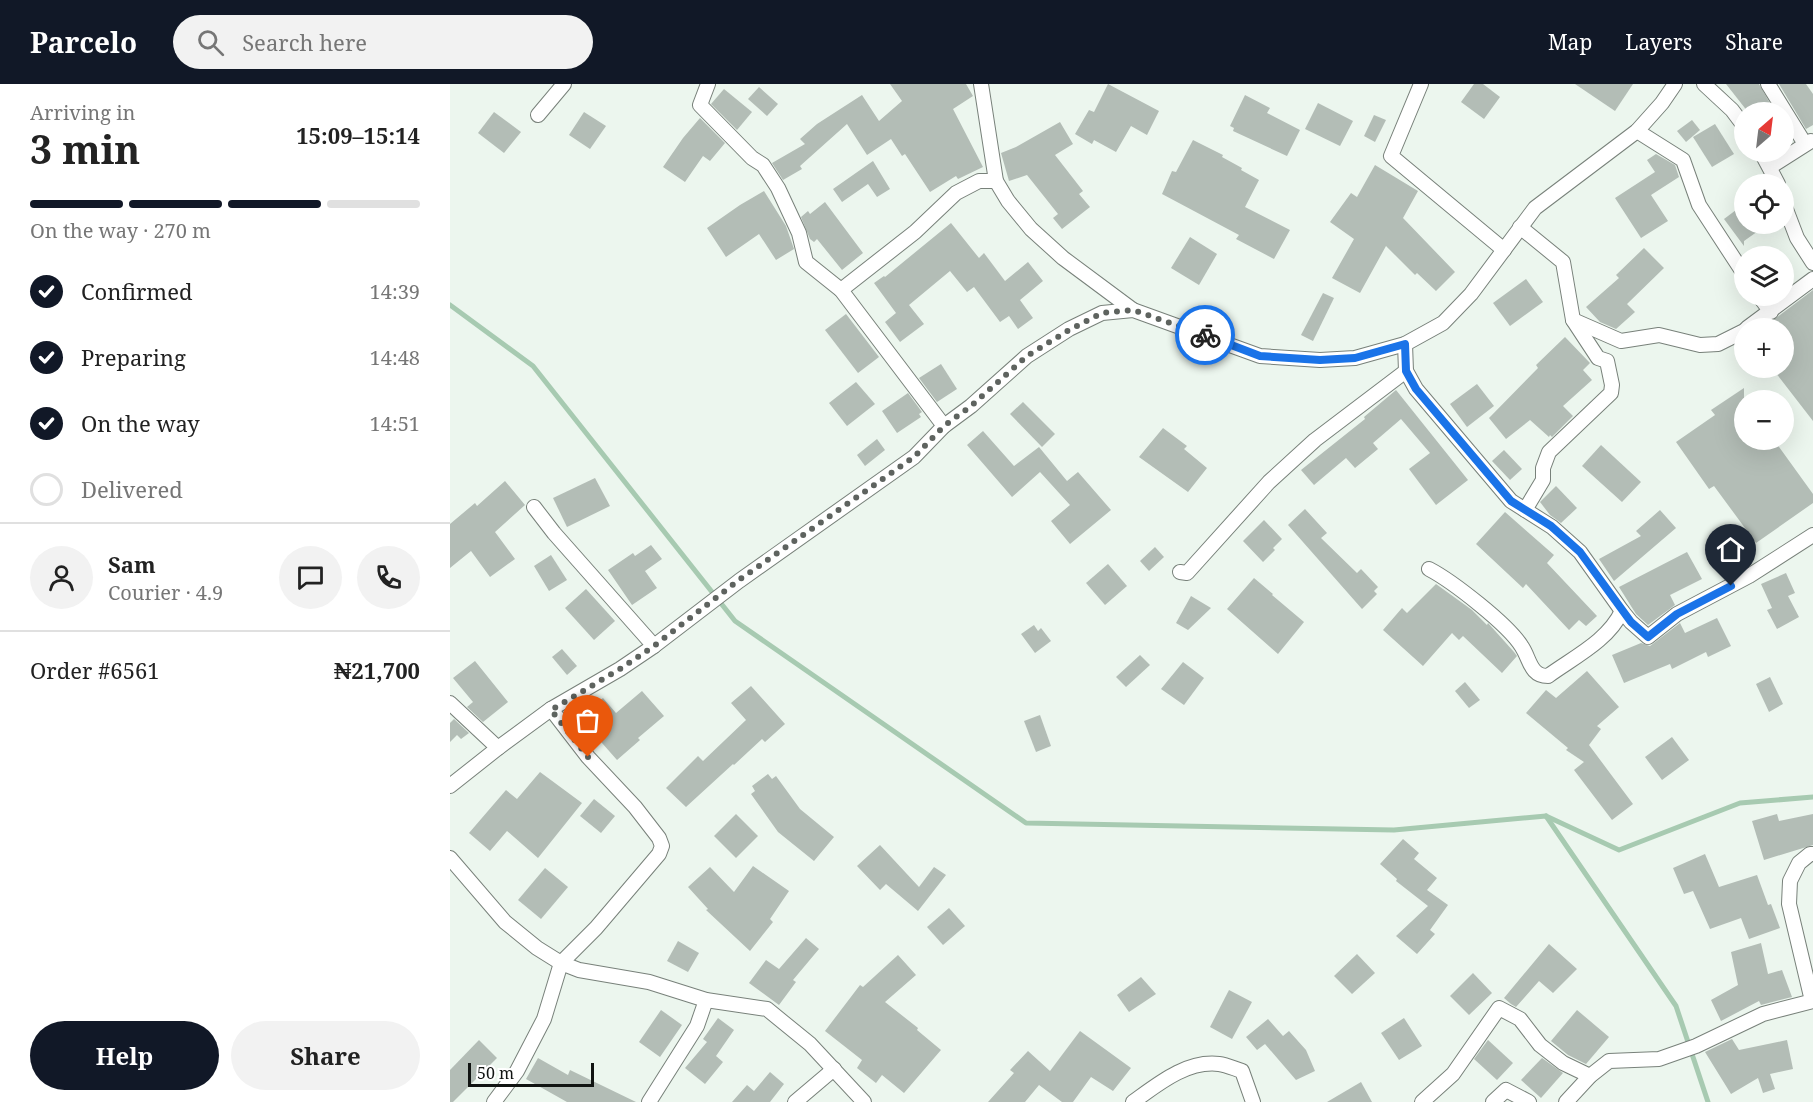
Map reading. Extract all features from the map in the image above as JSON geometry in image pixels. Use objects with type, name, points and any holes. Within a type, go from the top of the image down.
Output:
[{"type":"street","points":[[538,115],[564,84]]},
{"type":"street","points":[[708,84],[700,105],[752,158],[763,165],[778,188],[799,233],[806,262],[841,290],[944,426]]},
{"type":"street","points":[[981,84],[996,181],[1008,201],[1031,229],[1063,258],[1133,310],[1260,356],[1320,360],[1355,358],[1405,344],[1443,323],[1471,294],[1535,208],[1637,131],[1676,84]]},
{"type":"street","points":[[1421,84],[1391,156],[1504,250]]},
{"type":"street","points":[[1704,84],[1734,113]]},
{"type":"street","points":[[1768,84],[1809,142],[1770,167]]},
{"type":"street","points":[[1637,131],[1683,160],[1699,205],[1734,259]]},
{"type":"street","points":[[1767,162],[1773,174]]},
{"type":"street","points":[[841,290],[915,232],[956,193],[979,181],[996,181]]},
{"type":"street","points":[[1520,227],[1563,262],[1573,320],[1598,358],[1607,361],[1612,385],[1611,393],[1549,452],[1543,468],[1543,480],[1525,510]]},
{"type":"street","points":[[1794,230],[1813,263]]},
{"type":"street","points":[[1763,318],[1813,279]]},
{"type":"street","points":[[1766,306],[1771,312]]},
{"type":"street","points":[[450,786],[551,710],[654,646],[739,580],[914,457],[944,426],[971,406],[1027,356],[1102,313],[1133,310]]},
{"type":"street","points":[[1573,320],[1621,341],[1659,335],[1700,345],[1718,344],[1734,336]]},
{"type":"street","points":[[1405,344],[1406,371],[1416,389],[1511,501],[1551,526],[1580,552],[1622,611],[1648,637],[1677,614],[1749,576],[1813,535]]},
{"type":"street","points":[[1180,572],[1187,573],[1269,482],[1315,440],[1406,371]]},
{"type":"street","points":[[534,507],[554,533],[654,646]]},
{"type":"street","points":[[1429,569],[1449,580],[1506,629],[1523,648],[1533,670],[1540,676],[1548,676],[1607,634],[1617,622],[1622,611]]},
{"type":"street","points":[[450,703],[498,748]]},
{"type":"street","points":[[494,1102],[517,1071],[544,1019],[561,963],[596,928],[659,854],[662,846],[659,837],[635,807],[588,757],[551,710]]},
{"type":"street","points":[[1566,1102],[1590,1076],[1609,1061],[1659,1059],[1696,1046],[1763,1014],[1812,1001],[1789,904],[1790,881],[1799,863],[1813,854]]},
{"type":"street","points":[[450,858],[506,922],[537,948],[561,963],[579,970],[649,982],[706,1000],[767,1009],[810,1044],[864,1102]]},
{"type":"street","points":[[649,1102],[696,1026],[706,1000]]},
{"type":"street","points":[[1422,1102],[1453,1074],[1499,1008],[1520,1019],[1540,1045],[1563,1064],[1590,1076]]},
{"type":"street","points":[[1134,1102],[1185,1068],[1207,1064],[1219,1064],[1242,1071],[1252,1102]]},
{"type":"street","points":[[795,1102],[834,1069]]},
{"type":"street","points":[[1493,1102],[1506,1090],[1529,1102]]},
{"type":"building","points":[[890,84],[966,84],[973,96],[953,109],[983,167],[958,179],[956,176],[930,192],[905,154],[902,156],[891,139],[867,155],[847,124],[800,166],[802,169],[783,180],[772,163],[805,144],[800,139],[817,124],[862,95],[879,121],[902,101]]},
{"type":"building","points":[[1108,84],[1159,111],[1147,135],[1131,126],[1116,152],[1094,140],[1092,144],[1075,134],[1089,110],[1094,112]]},
{"type":"building","points":[[1474,84],[1483,84],[1500,97],[1484,119],[1461,102]]},
{"type":"building","points":[[1575,84],[1633,84],[1615,111]]},
{"type":"building","points":[[1726,84],[1759,84],[1769,102],[1740,102]]},
{"type":"building","points":[[1779,84],[1806,84],[1813,94],[1813,125],[1806,129],[1794,109],[1794,102],[1790,102]]},
{"type":"building","points":[[759,87],[778,104],[767,116],[748,99]]},
{"type":"building","points":[[724,89],[752,112],[737,130],[711,104]]},
{"type":"building","points":[[1245,95],[1270,108],[1267,113],[1300,130],[1287,156],[1233,131],[1234,128],[1230,126]]},
{"type":"building","points":[[1318,103],[1353,121],[1340,146],[1305,129]]},
{"type":"building","points":[[494,112],[521,132],[504,153],[478,133]]},
{"type":"building","points":[[584,112],[606,126],[590,149],[569,135]]},
{"type":"building","points":[[1374,115],[1386,120],[1375,142],[1364,136]]},
{"type":"building","points":[[700,118],[725,143],[710,161],[703,156],[685,182],[663,167]]},
{"type":"building","points":[[1692,120],[1700,130],[1686,142],[1677,131]]},
{"type":"building","points":[[1060,122],[1073,144],[1055,155],[1083,191],[1079,194],[1090,207],[1062,229],[1053,218],[1058,214],[1027,175],[1009,181],[1001,153]]},
{"type":"building","points":[[1715,124],[1734,154],[1712,167],[1693,137]]},
{"type":"building","points":[[1193,140],[1223,155],[1222,157],[1259,180],[1245,207],[1290,230],[1274,259],[1236,239],[1239,235],[1162,194],[1172,171],[1176,172]]},
{"type":"building","points":[[1656,154],[1675,165],[1679,177],[1651,195],[1668,221],[1641,238],[1615,198],[1655,172],[1647,160]]},
{"type":"building","points":[[873,161],[890,189],[877,197],[868,184],[842,202],[833,189]]},
{"type":"building","points":[[1375,165],[1418,191],[1403,218],[1455,272],[1436,291],[1417,273],[1415,275],[1386,246],[1360,293],[1332,278],[1354,239],[1330,222],[1351,193],[1357,197]]},
{"type":"building","points":[[764,191],[786,226],[794,249],[776,260],[759,234],[726,257],[707,228]]},
{"type":"building","points":[[825,202],[863,253],[842,270],[817,239],[814,242],[810,239],[801,217],[808,211],[810,214]]},
{"type":"building","points":[[1734,212],[1734,232],[1724,219]]},
{"type":"building","points":[[951,223],[979,258],[984,253],[1005,281],[1028,262],[1043,281],[1020,300],[1033,318],[1018,329],[1009,316],[1000,322],[974,287],[967,292],[950,271],[909,305],[924,324],[900,342],[885,322],[896,313],[874,283],[885,277]]},
{"type":"building","points":[[1735,234],[1754,234],[1744,241],[1744,246]]},
{"type":"building","points":[[1190,237],[1217,254],[1199,285],[1171,268]]},
{"type":"building","points":[[1644,248],[1664,268],[1627,304],[1635,312],[1616,329],[1600,322],[1586,307],[1619,278],[1616,275]]},
{"type":"building","points":[[1526,279],[1543,302],[1510,326],[1493,303]]},
{"type":"building","points":[[1813,290],[1813,421],[1794,396],[1794,390],[1789,390],[1780,378],[1794,378],[1794,318],[1776,318]]},
{"type":"building","points":[[1323,293],[1334,298],[1313,341],[1301,335]]},
{"type":"building","points":[[846,314],[879,357],[858,373],[825,330]]},
{"type":"building","points":[[1565,337],[1590,363],[1583,370],[1592,380],[1563,406],[1573,416],[1552,437],[1550,435],[1549,437],[1530,420],[1506,439],[1489,418],[1538,368],[1536,365]]},
{"type":"building","points":[[941,364],[957,389],[937,402],[919,378]]},
{"type":"building","points":[[856,382],[875,404],[847,426],[829,403]]},
{"type":"building","points":[[1477,384],[1494,406],[1467,427],[1450,404]]},
{"type":"building","points":[[1396,390],[1468,480],[1436,505],[1409,469],[1430,453],[1401,419],[1373,443],[1378,449],[1355,468],[1346,458],[1314,485],[1301,470],[1365,419],[1364,417]]},
{"type":"building","points":[[908,393],[922,412],[919,414],[921,417],[897,433],[882,411]]},
{"type":"building","points":[[1734,395],[1734,450],[1781,450],[1813,494],[1813,503],[1756,543],[1714,486],[1709,489],[1676,442],[1715,415],[1711,410]]},
{"type":"building","points":[[1023,402],[1055,434],[1042,447],[1010,414]]},
{"type":"building","points":[[1163,428],[1187,446],[1184,449],[1207,468],[1188,492],[1139,457]]},
{"type":"building","points":[[983,431],[1014,466],[1039,447],[1067,481],[1078,472],[1111,510],[1070,544],[1051,521],[1070,505],[1040,472],[1012,497],[967,445]]},
{"type":"building","points":[[877,439],[885,450],[865,466],[857,455]]},
{"type":"building","points":[[1601,445],[1641,482],[1622,502],[1582,466]]},
{"type":"building","points":[[1504,450],[1522,469],[1510,480],[1492,461]]},
{"type":"building","points":[[595,478],[610,506],[567,527],[553,498]]},
{"type":"building","points":[[505,481],[525,505],[495,532],[515,559],[490,577],[471,551],[450,568],[450,524],[475,503],[477,506]]},
{"type":"building","points":[[1556,486],[1577,508],[1561,523],[1550,515],[1540,502]]},
{"type":"building","points":[[1305,509],[1327,533],[1321,538],[1357,573],[1361,569],[1378,587],[1374,591],[1377,594],[1362,609],[1288,525]]},
{"type":"building","points":[[1660,510],[1676,528],[1614,581],[1599,559],[1641,536],[1636,531]]},
{"type":"building","points":[[1505,512],[1554,555],[1547,563],[1597,616],[1586,626],[1579,620],[1569,630],[1526,584],[1523,588],[1476,544]]},
{"type":"building","points":[[1264,520],[1282,539],[1263,562],[1243,541]]},
{"type":"building","points":[[651,545],[662,559],[645,571],[657,588],[632,605],[608,570],[633,553],[635,556]]},
{"type":"building","points":[[1155,547],[1164,557],[1149,571],[1140,561]]},
{"type":"building","points":[[1687,552],[1702,579],[1670,595],[1675,605],[1648,625],[1636,614],[1619,587]]},
{"type":"building","points":[[551,555],[567,580],[549,591],[534,566]]},
{"type":"building","points":[[1108,564],[1127,586],[1105,605],[1086,583]]},
{"type":"building","points":[[1786,573],[1795,593],[1788,596],[1799,617],[1777,629],[1767,610],[1772,608],[1761,584]]},
{"type":"building","points":[[1254,578],[1304,622],[1278,654],[1227,609]]},
{"type":"building","points":[[1436,584],[1472,610],[1487,625],[1488,623],[1517,656],[1502,673],[1463,636],[1459,640],[1452,633],[1423,666],[1383,630],[1402,608],[1407,613]]},
{"type":"building","points":[[586,589],[615,621],[594,640],[565,608]]},
{"type":"building","points":[[1191,596],[1211,608],[1188,630],[1176,623]]},
{"type":"building","points":[[1717,618],[1731,646],[1708,657],[1706,652],[1672,669],[1670,664],[1624,683],[1612,655],[1641,643],[1650,646],[1680,623],[1685,633]]},
{"type":"building","points":[[1034,625],[1038,631],[1041,628],[1051,641],[1035,653],[1021,634]]},
{"type":"building","points":[[562,649],[577,666],[567,675],[552,657]]},
{"type":"building","points":[[1140,655],[1150,665],[1126,687],[1116,677]]},
{"type":"building","points":[[475,661],[508,702],[483,722],[467,707],[473,702],[453,678]]},
{"type":"building","points":[[1183,662],[1204,678],[1184,705],[1161,689]]},
{"type":"building","points":[[1587,671],[1619,707],[1597,726],[1601,729],[1589,745],[1633,804],[1612,820],[1574,770],[1584,762],[1566,750],[1568,748],[1526,713],[1546,690],[1556,698]]},
{"type":"building","points":[[1770,677],[1783,704],[1769,712],[1756,684]]},
{"type":"building","points":[[1465,682],[1480,700],[1469,708],[1455,691]]},
{"type":"building","points":[[751,686],[785,724],[765,742],[762,739],[686,807],[666,788],[698,756],[703,761],[746,720],[731,703]]},
{"type":"building","points":[[642,691],[664,716],[617,760],[580,718],[603,698],[616,713]]},
{"type":"building","points":[[1040,715],[1051,746],[1036,752],[1024,721]]},
{"type":"building","points":[[454,719],[469,733],[461,739],[457,735],[450,742],[450,723]]},
{"type":"building","points":[[1672,737],[1689,760],[1662,780],[1645,757]]},
{"type":"building","points":[[540,772],[582,803],[538,858],[507,831],[490,851],[469,833],[506,790],[517,799]]},
{"type":"building","points":[[768,774],[772,779],[776,776],[800,809],[834,837],[814,861],[778,832],[751,794],[755,791],[752,786]]},
{"type":"building","points":[[594,799],[615,816],[601,833],[580,816]]},
{"type":"building","points":[[736,814],[758,836],[736,858],[714,836]]},
{"type":"building","points":[[1777,814],[1779,821],[1813,814],[1813,845],[1764,860],[1752,821]]},
{"type":"building","points":[[1403,839],[1419,853],[1414,859],[1437,878],[1427,890],[1448,905],[1430,930],[1435,934],[1417,954],[1396,936],[1428,906],[1396,881],[1397,879],[1380,864]]},
{"type":"building","points":[[880,845],[919,887],[934,867],[946,875],[918,911],[886,884],[880,890],[857,866]]},
{"type":"building","points":[[1705,854],[1719,887],[1757,875],[1768,905],[1771,904],[1780,928],[1749,939],[1741,918],[1710,929],[1693,891],[1684,894],[1673,868]]},
{"type":"building","points":[[753,866],[789,891],[770,919],[773,922],[750,951],[706,910],[708,909],[688,887],[710,867],[734,892]]},
{"type":"building","points":[[545,868],[568,887],[541,919],[518,900]]},
{"type":"building","points":[[949,908],[965,926],[943,945],[927,927]]},
{"type":"building","points":[[806,938],[819,949],[793,980],[796,982],[779,1005],[749,983],[766,960],[779,969]]},
{"type":"building","points":[[678,941],[699,953],[688,972],[667,961]]},
{"type":"building","points":[[1761,943],[1768,974],[1782,970],[1792,997],[1761,1005],[1759,1001],[1721,1021],[1711,1000],[1738,985],[1731,952]]},
{"type":"building","points":[[1549,944],[1577,969],[1553,993],[1539,981],[1516,1007],[1504,998]]},
{"type":"building","points":[[1357,954],[1375,973],[1352,994],[1334,976]]},
{"type":"building","points":[[898,955],[916,975],[885,1002],[941,1050],[904,1093],[882,1075],[876,1083],[857,1068],[862,1060],[825,1031],[860,985],[863,987]]},
{"type":"building","points":[[1473,973],[1492,993],[1469,1015],[1450,996]]},
{"type":"building","points":[[1141,977],[1156,994],[1129,1012],[1117,995]]},
{"type":"building","points":[[1229,990],[1252,1002],[1232,1039],[1210,1027]]},
{"type":"building","points":[[661,1010],[682,1025],[660,1057],[639,1042]]},
{"type":"building","points":[[1577,1010],[1609,1037],[1586,1064],[1568,1055],[1551,1041]]},
{"type":"building","points":[[718,1018],[734,1030],[716,1056],[723,1062],[705,1084],[685,1068],[707,1042],[703,1039]]},
{"type":"building","points":[[1404,1018],[1422,1046],[1399,1060],[1381,1033]]},
{"type":"building","points":[[1268,1019],[1283,1036],[1289,1031],[1306,1050],[1315,1071],[1296,1080],[1265,1044],[1257,1050],[1246,1037]]},
{"type":"building","points":[[1080,1031],[1131,1068],[1113,1091],[1091,1077],[1073,1102],[1062,1102],[1039,1085],[1025,1102],[988,1102],[1014,1073],[1010,1070],[1028,1051],[1050,1071]]},
{"type":"building","points":[[1732,1039],[1739,1050],[1787,1040],[1793,1069],[1770,1074],[1775,1089],[1763,1093],[1758,1078],[1731,1094],[1705,1052]]},
{"type":"building","points":[[479,1040],[497,1058],[453,1102],[450,1102],[450,1070]]},
{"type":"building","points":[[1488,1040],[1513,1063],[1497,1080],[1474,1059]]},
{"type":"building","points":[[538,1058],[568,1075],[570,1070],[636,1102],[567,1102],[526,1079]]},
{"type":"building","points":[[1542,1058],[1563,1073],[1541,1098],[1521,1080]]},
{"type":"building","points":[[770,1072],[784,1084],[770,1102],[732,1102],[747,1085],[754,1091]]},
{"type":"building","points":[[1361,1082],[1372,1102],[1327,1102]]},
{"type":"waterway","points":[[450,305],[533,366],[735,621],[1026,823],[1394,830],[1546,816],[1619,850],[1740,803],[1813,797]]},
{"type":"waterway","points":[[1546,816],[1676,1006],[1708,1102]]},
{"type":"way so far","points":[[588,757],[551,710],[654,646],[739,580],[914,457],[944,426],[971,406],[1027,356],[1102,313],[1133,310],[1205,335]]},
{"type":"route","points":[[1205,335],[1260,356],[1320,360],[1355,358],[1405,344],[1406,371],[1416,389],[1511,501],[1551,526],[1580,552],[1618,606],[1648,637],[1677,614],[1731,586]]}]
